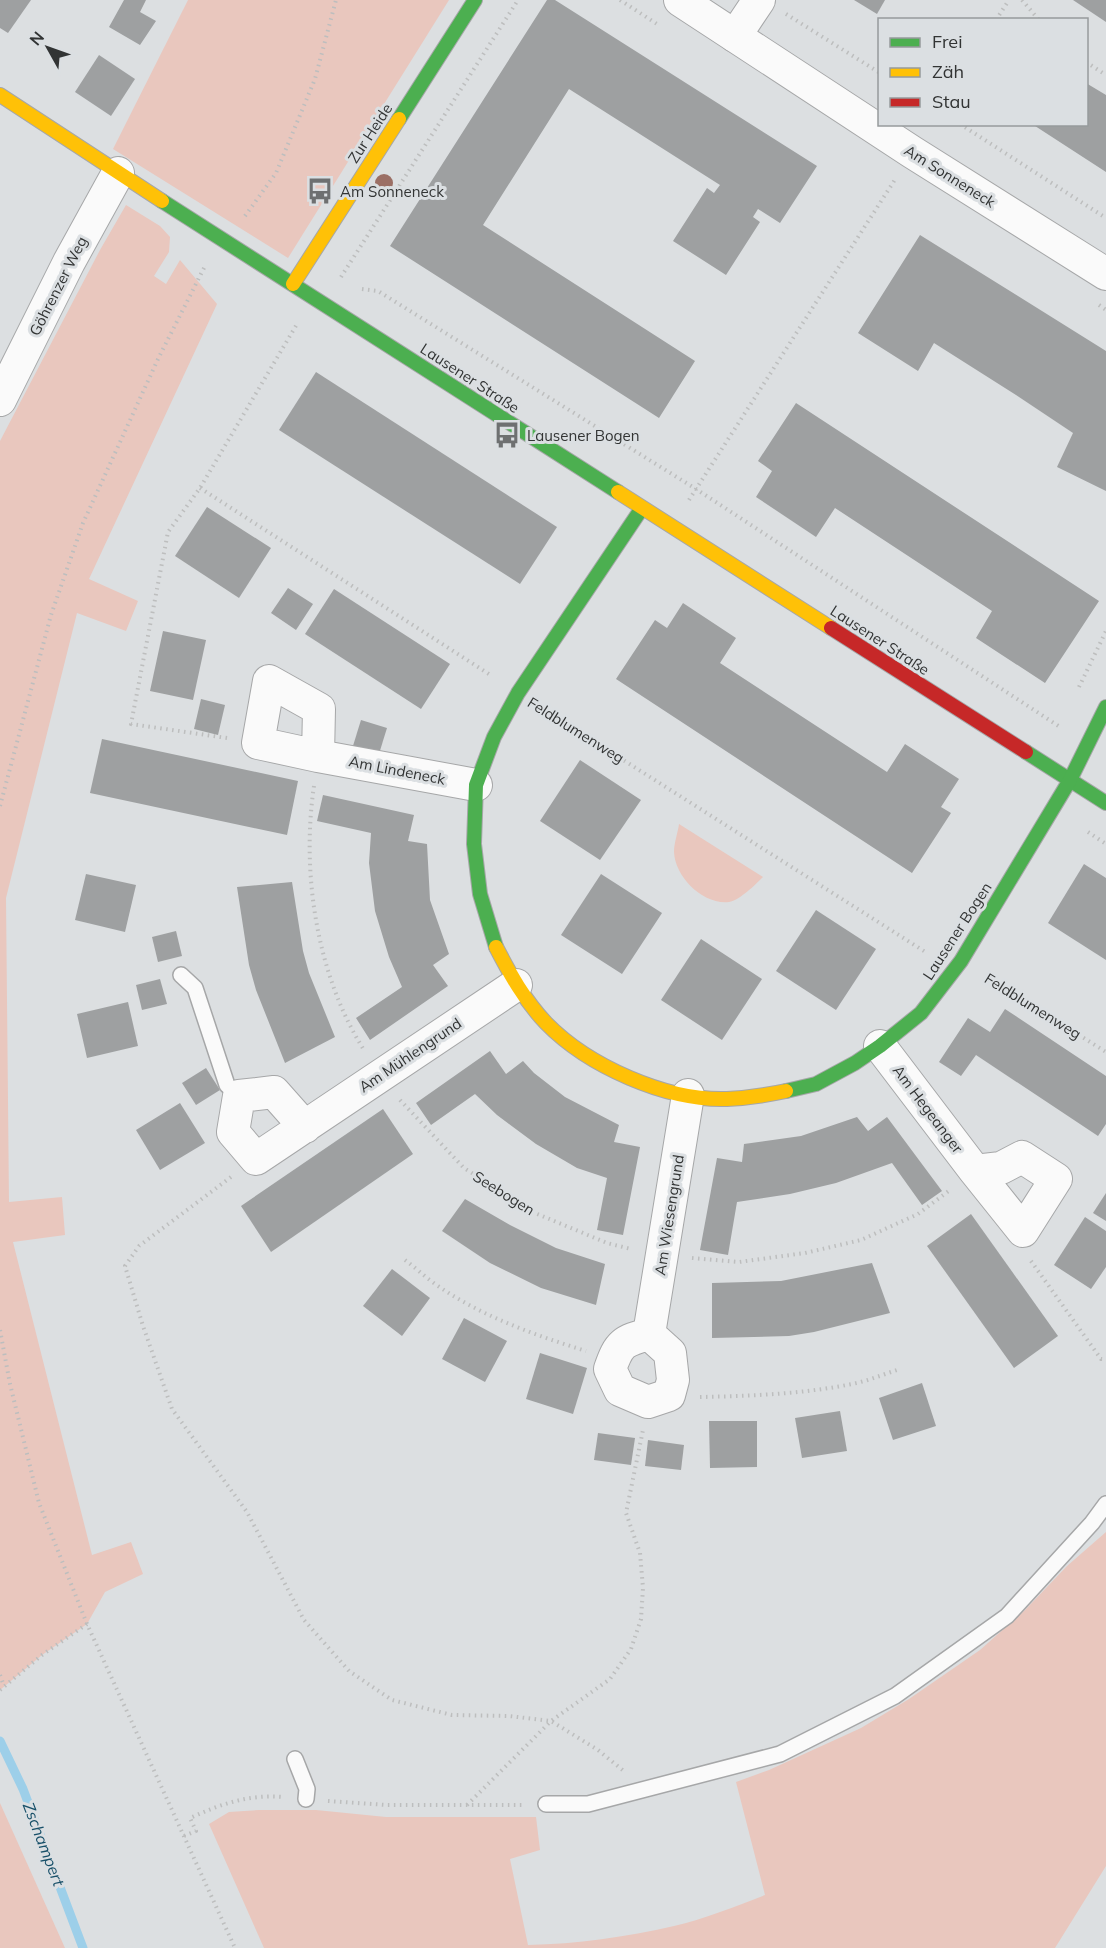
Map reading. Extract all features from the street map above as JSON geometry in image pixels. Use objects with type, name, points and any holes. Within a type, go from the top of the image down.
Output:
[{"type":"street","name":"Zur Heide","points":[[293,284],[475,0]]},
{"type":"street","name":"Am Sonneneck","points":[[680,0],[912,152],[1106,274]]},
{"type":"street","points":[[735,36],[771,6]]},
{"type":"street","name":"Lausener Straße","points":[[0,95],[118,173],[1106,803]]},
{"type":"street","name":"Göhrenzer Weg","points":[[0,400],[69,262],[118,173]]},
{"type":"street","name":"Lausener Bogen","points":[[642,508],[518,693],[494,737],[476,785],[474,844],[480,894],[494,942],[516,985],[546,1023],[579,1051],[617,1072],[655,1088],[688,1095],[726,1099],[780,1092],[816,1084],[855,1063],[921,1013],[958,965],[1070,780]]},
{"type":"street","points":[[258,743],[270,681],[319,709],[318,756]]},
{"type":"street","points":[[1070,780],[1106,707]]},
{"type":"street","name":"Am Lindeneck","points":[[258,743],[476,785]]},
{"type":"street","name":"Am Mühlengrund","points":[[256,1159],[516,985]]},
{"type":"street","name":"Am Hegeanger","points":[[880,1046],[1023,1231]]},
{"type":"street","points":[[256,1159],[233,1131],[239,1096],[274,1092],[305,1127]]},
{"type":"street","name":"Am Wiesengrund","points":[[649,1334],[688,1095]]},
{"type":"street","points":[[975,1171],[1001,1168],[1022,1157],[1056,1179],[1023,1231]]},
{"type":"street","points":[[649,1334],[670,1353],[673,1380],[659,1398],[620,1390],[610,1369],[616,1350],[629,1340],[649,1334]]},
{"type":"lane","points":[[181,975],[195,988],[227,1084],[239,1096]]},
{"type":"lane","points":[[546,1804],[588,1804],[780,1754],[895,1696],[1007,1616],[1092,1523],[1106,1504]]},
{"type":"lane","points":[[295,1759],[307,1789],[306,1799]]},
{"type":"path","points":[[0,806],[51,615],[83,523],[158,359],[204,267],[226,242],[276,173],[315,79],[336,0]]},
{"type":"path","points":[[320,301],[336,286],[518,0]]},
{"type":"path","points":[[997,18],[1009,0]]},
{"type":"path","points":[[1022,0],[1037,18]]},
{"type":"path","points":[[771,6],[878,72]]},
{"type":"path","points":[[1088,63],[1106,75]]},
{"type":"path","points":[[963,126],[1106,218]]},
{"type":"path","points":[[673,527],[912,152]]},
{"type":"path","points":[[336,286],[378,291],[696,489],[1087,746]]},
{"type":"path","points":[[258,743],[131,724],[168,532],[200,488],[290,333]]},
{"type":"path","name":"Feldblumenweg","points":[[200,488],[518,693],[958,965],[1106,1052]]},
{"type":"path","points":[[1075,695],[1106,631]]},
{"type":"path","points":[[1060,727],[1065,716]]},
{"type":"path","name":"Seebogen","points":[[318,756],[311,806],[311,874],[316,924],[330,974],[350,1028],[380,1076],[410,1113],[464,1168],[535,1213],[607,1243],[662,1256],[739,1262],[805,1253],[861,1240],[918,1214],[975,1171]]},
{"type":"path","points":[[256,1159],[140,1246],[125,1266],[172,1409],[247,1512],[304,1620],[349,1671],[392,1700],[452,1715],[509,1716],[551,1721],[598,1750],[647,1789]]},
{"type":"path","points":[[1023,1231],[1026,1254],[1101,1359],[1106,1359]]},
{"type":"path","points":[[405,1260],[438,1286],[484,1313],[540,1336],[588,1352],[616,1350]]},
{"type":"path","points":[[0,1330],[10,1384],[39,1503],[87,1624],[235,1948]]},
{"type":"path","points":[[467,1805],[551,1721],[610,1679],[631,1649],[640,1618],[644,1588],[640,1553],[626,1513],[659,1398],[792,1393],[854,1384],[900,1369]]},
{"type":"path","points":[[2,1688],[42,1655],[87,1624]]},
{"type":"path","points":[[0,1675],[2,1688]]},
{"type":"path","points":[[184,1836],[196,1831],[190,1818],[230,1801],[274,1796],[387,1805],[546,1804]]},
{"type":"shaded area","points":[[188,0],[449,0],[288,258],[113,149]]},
{"type":"shaded area","points":[[126,205],[160,226],[170,237],[169,252],[154,276],[166,284],[180,260],[217,304],[89,579],[138,601],[126,631],[77,613],[6,898],[9,1202],[62,1197],[65,1235],[13,1242],[92,1555],[131,1542],[143,1574],[105,1592],[87,1624],[42,1655],[0,1690],[0,441]]},
{"type":"shaded area","points":[[679,824],[763,877],[733,901],[719,902],[700,894],[685,880],[676,861],[674,849]]},
{"type":"shaded area","points":[[1106,1532],[1106,1866],[1055,1948],[264,1948],[209,1824],[229,1812],[259,1810],[316,1810],[386,1817],[536,1817],[540,1850],[510,1859],[528,1945],[620,1937],[674,1926],[708,1916],[765,1895],[736,1782],[769,1770],[861,1728],[909,1699],[980,1650],[1025,1610],[1067,1566]]},
{"type":"shaded area","points":[[0,1803],[65,1948],[0,1948]]},
{"type":"building","points":[[0,0],[31,0],[8,33],[0,28]]},
{"type":"building","points":[[124,0],[146,0],[140,12],[156,21],[140,45],[109,27]]},
{"type":"building","points":[[547,0],[555,0],[817,166],[780,223],[758,209],[753,217],[760,222],[726,275],[673,241],[707,188],[714,193],[720,185],[569,89],[483,225],[695,361],[659,418],[390,246]]},
{"type":"building","points":[[854,0],[885,0],[877,14]]},
{"type":"building","points":[[1073,0],[1106,0],[1106,22]]},
{"type":"building","points":[[99,55],[135,79],[111,116],[75,92]]},
{"type":"building","points":[[1088,84],[1106,95],[1106,172],[1035,126],[1088,126]]},
{"type":"building","points":[[920,235],[1106,351],[1106,491],[1057,467],[1073,433],[1016,395],[934,343],[918,371],[858,333]]},
{"type":"building","points":[[316,372],[557,527],[520,584],[279,430]]},
{"type":"building","points":[[796,403],[1099,601],[1045,683],[976,638],[992,611],[835,508],[816,537],[756,497],[772,471],[758,461]]},
{"type":"building","points":[[207,507],[271,548],[239,598],[175,556]]},
{"type":"building","points":[[288,588],[313,604],[296,630],[271,613]]},
{"type":"building","points":[[334,589],[450,664],[421,709],[305,634]]},
{"type":"building","points":[[683,603],[736,638],[720,663],[887,772],[905,744],[959,779],[941,807],[951,813],[912,873],[616,679],[655,620],[667,628]]},
{"type":"building","points":[[163,631],[206,640],[193,700],[150,691]]},
{"type":"building","points":[[201,699],[225,705],[218,735],[194,729]]},
{"type":"building","points":[[361,720],[387,728],[378,757],[352,749]]},
{"type":"building","points":[[102,739],[298,781],[287,835],[90,793]]},
{"type":"building","points":[[580,760],[641,800],[600,860],[540,821]]},
{"type":"building","points":[[323,795],[414,815],[408,841],[427,844],[430,900],[449,954],[433,965],[448,986],[370,1040],[356,1018],[402,987],[389,957],[375,911],[369,863],[371,833],[317,821]]},
{"type":"building","points":[[1084,864],[1106,878],[1106,960],[1048,923]]},
{"type":"building","points":[[86,874],[136,885],[125,932],[75,920]]},
{"type":"building","points":[[601,874],[662,913],[622,974],[561,935]]},
{"type":"building","points":[[292,882],[303,951],[309,973],[335,1037],[285,1063],[256,990],[249,965],[237,887]]},
{"type":"building","points":[[816,910],[876,949],[836,1010],[776,971]]},
{"type":"building","points":[[176,931],[182,956],[158,962],[152,937]]},
{"type":"building","points":[[701,939],[762,979],[722,1040],[661,1000]]},
{"type":"building","points":[[160,979],[167,1004],[142,1010],[136,985]]},
{"type":"building","points":[[128,1002],[138,1046],[87,1058],[77,1014]]},
{"type":"building","points":[[1005,1009],[1106,1076],[1106,1124],[1098,1136],[976,1055],[961,1076],[939,1062],[968,1018],[990,1032]]},
{"type":"building","points":[[490,1051],[506,1074],[523,1061],[534,1073],[565,1097],[619,1125],[614,1142],[640,1147],[623,1235],[597,1230],[607,1178],[577,1168],[536,1144],[497,1115],[475,1094],[431,1125],[416,1103]]},
{"type":"building","points":[[206,1068],[220,1090],[196,1105],[182,1083]]},
{"type":"building","points":[[180,1103],[205,1143],[160,1170],[136,1130]]},
{"type":"building","points":[[383,1109],[413,1154],[271,1252],[241,1206]]},
{"type":"building","points":[[857,1117],[868,1131],[887,1117],[942,1191],[922,1205],[892,1163],[836,1183],[790,1194],[737,1202],[728,1255],[700,1250],[717,1158],[742,1162],[744,1144],[801,1136]]},
{"type":"building","points":[[1106,1193],[1106,1221],[1093,1213]]},
{"type":"building","points":[[465,1199],[556,1248],[605,1264],[596,1305],[541,1288],[490,1263],[442,1231]]},
{"type":"building","points":[[971,1214],[1058,1336],[1014,1368],[927,1246]]},
{"type":"building","points":[[1085,1217],[1106,1231],[1106,1267],[1091,1289],[1054,1265]]},
{"type":"building","points":[[872,1263],[890,1313],[789,1336],[712,1338],[712,1283],[781,1281]]},
{"type":"building","points":[[392,1269],[430,1298],[402,1336],[363,1306]]},
{"type":"building","points":[[464,1318],[507,1341],[485,1382],[442,1359]]},
{"type":"building","points":[[540,1353],[587,1368],[573,1414],[526,1399]]},
{"type":"building","points":[[922,1383],[936,1426],[893,1440],[879,1398]]},
{"type":"building","points":[[840,1411],[847,1451],[802,1458],[795,1418]]},
{"type":"building","points":[[709,1421],[757,1421],[757,1467],[710,1468]]},
{"type":"building","points":[[598,1433],[635,1438],[631,1465],[594,1460]]},
{"type":"building","points":[[648,1440],[684,1445],[681,1470],[645,1466]]},
{"type":"waterway","name":"Zschampert","points":[[0,1741],[23,1789],[83,1948]]},
{"type":"traffic: fast","points":[[399,119],[475,0]]},
{"type":"traffic: fast","points":[[162,201],[618,492]]},
{"type":"traffic: fast","points":[[496,947],[480,894],[474,844],[476,785],[494,737],[518,693],[642,508]]},
{"type":"traffic: fast","points":[[786,1091],[816,1084],[855,1063],[921,1013],[961,961],[1070,780],[1106,707]]},
{"type":"traffic: fast","points":[[1026,752],[1106,803]]},
{"type":"traffic: slow","points":[[0,95],[162,201]]},
{"type":"traffic: slow","points":[[293,284],[399,119]]},
{"type":"traffic: slow","points":[[618,492],[831,628]]},
{"type":"traffic: slow","points":[[496,947],[512,977],[546,1023],[583,1053],[629,1078],[679,1094],[703,1098],[734,1099],[786,1091]]},
{"type":"traffic: jam","points":[[831,628],[1026,752]]},
{"type":"place","name":"Am Sonneneck","points":[[320,191]]},
{"type":"place","name":"Lausener Bogen","points":[[507,435]]}]
